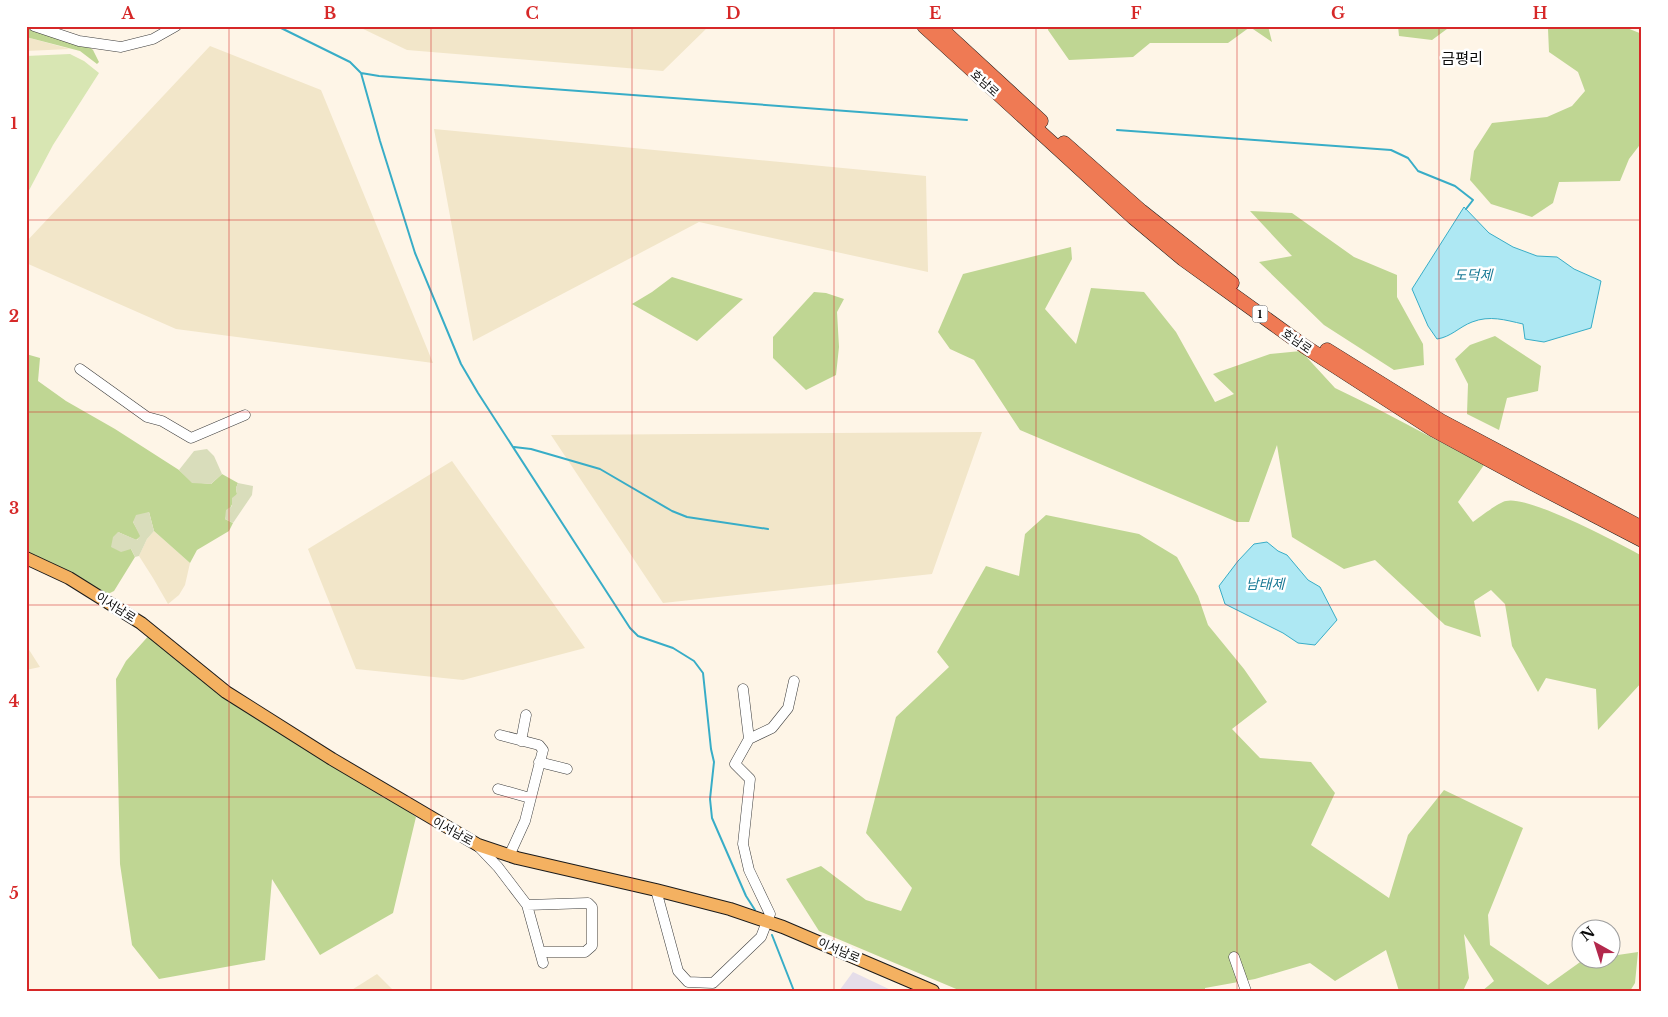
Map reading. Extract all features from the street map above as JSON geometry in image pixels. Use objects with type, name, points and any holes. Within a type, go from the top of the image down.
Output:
[{"type":"highway","name":"호남로","points":[[924,26],[1127,212],[1183,258],[1304,346],[1434,430],[1642,540]]},
{"type":"highway","name":"호남로","points":[[938,26],[1141,211],[1261,305],[1324,349],[1441,421],[1642,528]]},
{"type":"highway","points":[[1530,482],[1534,490],[1622,538]]},
{"type":"main road","name":"이서남로","points":[[26,558],[69,578],[141,623],[226,692],[332,760],[478,845],[512,857],[656,890],[730,909],[783,926],[933,991]]},
{"type":"street","points":[[34,26],[79,41],[121,47],[153,39],[176,26]]},
{"type":"street","points":[[80,369],[147,416],[162,420],[191,438],[245,415]]},
{"type":"street","points":[[656,890],[678,971],[688,982],[714,987],[761,937],[770,914],[749,870],[744,844],[750,779],[735,764],[749,739],[772,728],[788,708],[794,681]]},
{"type":"street","points":[[743,690],[749,739]]},
{"type":"street","points":[[521,741],[526,715]]},
{"type":"street","points":[[500,735],[539,745],[542,750],[524,821],[512,857],[504,865],[501,872]]},
{"type":"street","points":[[539,762],[566,769]]},
{"type":"street","points":[[498,789],[530,798]]},
{"type":"street","points":[[478,845],[526,905],[543,963]]},
{"type":"street","points":[[526,905],[588,903],[592,907],[592,946],[585,952],[540,952]]},
{"type":"street","points":[[1234,957],[1246,991]]},
{"type":"shaded area","points":[[357,26],[709,26],[663,71],[407,50]]},
{"type":"shaded area","points":[[26,37],[70,49],[26,51]]},
{"type":"shaded area","points":[[210,46],[321,90],[433,363],[176,329],[26,263],[26,242]]},
{"type":"shaded area","points":[[434,129],[926,176],[928,272],[699,222],[473,341]]},
{"type":"shaded area","points":[[982,432],[932,574],[663,603],[551,435]]},
{"type":"shaded area","points":[[452,461],[585,648],[463,680],[356,669],[308,549]]},
{"type":"shaded area","points":[[154,531],[190,563],[185,585],[179,595],[168,604],[139,556],[147,539]]},
{"type":"shaded area","points":[[26,645],[40,667],[26,670]]},
{"type":"shaded area","points":[[853,972],[893,991],[839,991]]},
{"type":"shaded area","points":[[377,974],[394,991],[350,991]]},
{"type":"green space","points":[[1048,26],[1268,26],[1272,42],[1250,27],[1228,43],[1150,43],[1133,57],[1069,60],[1048,30]]},
{"type":"green space","points":[[1398,26],[1451,26],[1432,40],[1399,36]]},
{"type":"green space","points":[[1552,26],[1622,26],[1642,34],[1642,142],[1629,159],[1620,181],[1559,182],[1553,203],[1532,217],[1491,204],[1470,180],[1474,151],[1492,123],[1547,117],[1572,106],[1585,91],[1578,72],[1549,52],[1548,29]]},
{"type":"green space","points":[[26,27],[50,36],[88,46],[93,50],[99,62],[97,64],[80,51],[26,37]]},
{"type":"green space","points":[[70,54],[84,61],[99,73],[53,145],[26,196],[26,56]]},
{"type":"green space","points":[[1250,211],[1292,213],[1354,257],[1397,275],[1397,297],[1423,344],[1424,365],[1394,370],[1324,325],[1259,262],[1292,256]]},
{"type":"green space","points":[[1071,247],[1072,259],[1045,309],[1076,344],[1091,288],[1144,292],[1176,332],[1215,402],[1234,394],[1213,374],[1270,354],[1301,351],[1335,388],[1484,465],[1458,502],[1473,522],[1503,502],[1517,501],[1553,512],[1574,521],[1642,556],[1642,682],[1598,730],[1596,689],[1546,678],[1538,692],[1512,646],[1505,604],[1491,590],[1474,601],[1481,637],[1445,625],[1375,560],[1344,569],[1292,537],[1277,445],[1249,522],[1237,522],[1020,430],[974,360],[950,349],[938,332],[963,274]]},
{"type":"green space","points":[[672,277],[743,299],[697,341],[632,304]]},
{"type":"green space","points":[[814,292],[826,293],[844,299],[837,312],[839,347],[836,375],[806,390],[773,358],[773,337]]},
{"type":"green space","points":[[1495,336],[1541,366],[1538,391],[1507,398],[1499,430],[1467,414],[1468,384],[1455,359],[1470,345]]},
{"type":"green space","points":[[26,354],[40,358],[38,381],[66,401],[115,429],[179,470],[192,482],[211,484],[222,474],[238,483],[236,488],[237,494],[225,519],[233,523],[229,531],[197,550],[190,563],[154,531],[149,512],[133,522],[141,536],[136,540],[118,532],[135,557],[114,591],[106,595],[26,554]]},
{"type":"green space","points":[[207,449],[214,456],[222,474],[211,484],[192,483],[179,470],[194,451]]},
{"type":"green space","points":[[238,483],[253,486],[252,495],[233,523],[225,519],[226,510],[232,506],[232,498],[237,494],[236,488]]},
{"type":"green space","points":[[149,512],[154,531],[147,539],[139,556],[135,557],[131,549],[121,552],[111,547],[113,537],[118,532],[137,540],[140,536],[133,522],[136,515]]},
{"type":"green space","points":[[1046,515],[1139,534],[1177,557],[1198,596],[1208,625],[1244,669],[1267,702],[1232,729],[1260,758],[1311,762],[1335,793],[1311,845],[1389,898],[1408,835],[1444,790],[1523,828],[1488,915],[1490,945],[1548,985],[1570,969],[1620,970],[1620,955],[1638,952],[1635,983],[1630,991],[1482,991],[1494,981],[1464,934],[1469,978],[1463,991],[1399,991],[1386,950],[1335,981],[1310,963],[1255,979],[1205,988],[1205,991],[961,991],[819,931],[786,879],[821,866],[866,900],[901,911],[912,888],[866,833],[896,717],[949,667],[937,652],[986,566],[1019,576],[1025,534]]},
{"type":"green space","points":[[152,632],[226,692],[332,759],[416,817],[393,913],[320,955],[272,879],[265,960],[159,979],[132,945],[120,864],[116,679],[126,661]]},
{"type":"water","name":"도덕제","points":[[1464,207],[1489,233],[1513,247],[1537,256],[1557,257],[1574,269],[1601,281],[1591,328],[1544,342],[1525,339],[1523,324],[1498,319],[1485,319],[1472,322],[1447,336],[1437,339],[1428,326],[1412,289]]},
{"type":"water","name":"남태제","points":[[1267,542],[1278,551],[1287,555],[1308,580],[1320,587],[1337,620],[1315,645],[1298,643],[1283,633],[1225,604],[1219,586],[1254,544]]},
{"type":"waterway","points":[[277,26],[350,62],[361,73],[415,253],[461,364],[630,628],[638,636],[673,648],[694,661],[703,673],[714,762],[710,799],[712,818],[746,896],[755,910]]},
{"type":"waterway","points":[[361,73],[379,76],[967,120]]},
{"type":"waterway","points":[[1117,130],[1391,150],[1408,158],[1418,171],[1455,186],[1473,200],[1466,209]]},
{"type":"waterway","points":[[514,447],[531,449],[600,469],[672,511],[687,517],[768,529]]},
{"type":"waterway","points":[[772,935],[794,991]]},
{"type":"district","name":"금평리","points":[[1462,58]]}]
